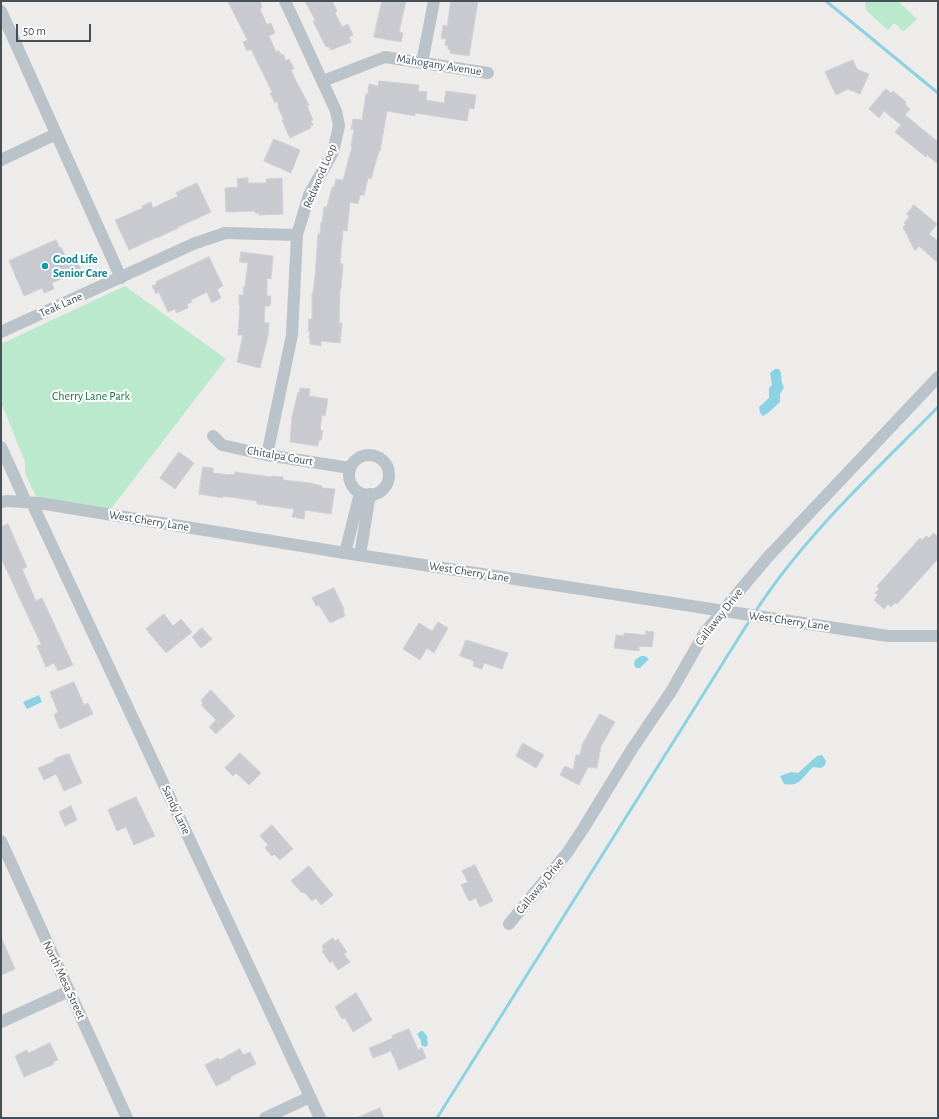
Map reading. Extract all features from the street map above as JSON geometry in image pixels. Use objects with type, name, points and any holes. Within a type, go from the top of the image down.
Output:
[{"type":"street","name":"Redwood Loop","points":[[267,455],[292,335],[297,235],[310,196],[333,152],[339,126],[336,112],[323,81],[285,1]]},
{"type":"street","points":[[422,64],[434,1]]},
{"type":"street","points":[[1,12],[4,26],[56,134],[121,278]]},
{"type":"street","name":"Mahogany Avenue","points":[[323,81],[358,66],[385,57],[422,64],[488,73]]},
{"type":"street","points":[[1,160],[56,134]]},
{"type":"street","name":"Teak Lane","points":[[1,332],[193,244],[225,233],[297,235]]},
{"type":"street","name":"Callaway Drive","points":[[509,924],[562,859],[579,835],[632,749],[672,690],[705,632],[767,558],[938,377]]},
{"type":"street","name":"Chitalpa Court","points":[[213,436],[222,445],[267,455],[350,468]]},
{"type":"street","points":[[1,447],[29,503]]},
{"type":"street","points":[[361,456],[376,456],[383,460],[387,466],[389,473],[388,481],[384,488],[378,492],[365,494],[351,483],[349,476],[350,468],[354,461],[361,456]]},
{"type":"street","points":[[345,553],[365,494]]},
{"type":"street","points":[[360,555],[365,494]]},
{"type":"street","name":"West Cherry Lane","points":[[1,502],[8,501],[29,503],[888,636],[938,636]]},
{"type":"street","name":"Sandy Lane","points":[[29,503],[320,1118]]},
{"type":"street","name":"North Mesa Street","points":[[1,842],[128,1118]]},
{"type":"street","points":[[1,1022],[69,991]]},
{"type":"street","points":[[265,1118],[310,1096]]},
{"type":"green space","points":[[866,1],[898,1],[917,19],[904,31],[901,30],[896,24],[893,24],[888,30],[867,11],[865,5]]},
{"type":"green space","name":"Cherry Lane Park","points":[[125,286],[226,359],[107,514],[39,503],[25,473],[25,462],[1,402],[1,344]]},
{"type":"water","points":[[775,369],[779,369],[780,371],[784,387],[780,394],[780,402],[763,416],[760,413],[759,407],[769,398],[769,388],[772,385],[770,373]]},
{"type":"water","points":[[641,656],[645,656],[649,659],[640,668],[636,668],[634,664],[635,660]]},
{"type":"water","points":[[39,695],[42,702],[27,709],[23,702]]},
{"type":"water","points":[[822,755],[826,761],[825,765],[821,768],[813,767],[798,783],[790,785],[784,784],[780,776],[791,772],[798,773],[817,756]]},
{"type":"water","points":[[423,1031],[427,1036],[428,1045],[425,1047],[421,1045],[421,1041],[417,1034]]},
{"type":"building","points":[[228,1],[260,1],[262,7],[260,9],[267,25],[271,23],[275,33],[269,36],[276,52],[279,51],[281,55],[283,54],[286,61],[289,59],[294,69],[291,70],[309,105],[307,106],[313,120],[311,121],[313,125],[310,126],[311,128],[290,138],[278,108],[278,101],[275,103],[270,93],[272,92],[251,49],[247,51],[243,42],[247,40]]},
{"type":"building","points":[[305,1],[332,1],[337,11],[335,13],[342,27],[348,24],[353,35],[349,37],[351,42],[331,50],[328,46],[326,47],[313,21],[315,20]]},
{"type":"building","points":[[382,1],[406,1],[399,32],[403,33],[401,42],[374,37]]},
{"type":"building","points":[[451,1],[478,1],[469,56],[450,53],[448,46],[445,45],[446,39],[441,38],[443,25],[447,26]]},
{"type":"building","points":[[853,60],[857,69],[869,74],[860,94],[848,89],[836,95],[825,72]]},
{"type":"building","points":[[379,81],[419,85],[418,91],[427,92],[426,100],[444,103],[446,91],[476,95],[474,109],[469,108],[467,121],[415,113],[415,116],[387,111],[380,151],[371,179],[368,178],[364,195],[360,195],[358,204],[350,202],[347,231],[343,230],[340,263],[343,264],[340,289],[339,323],[342,323],[340,343],[321,341],[321,346],[310,344],[310,331],[308,331],[309,319],[312,319],[312,293],[315,277],[318,234],[320,234],[324,207],[327,207],[332,187],[334,187],[336,179],[343,180],[352,147],[354,129],[351,130],[353,119],[362,120],[369,84],[378,86]]},
{"type":"building","points":[[886,89],[891,93],[893,91],[906,102],[905,104],[910,109],[905,115],[938,142],[938,164],[927,155],[926,157],[895,132],[901,125],[884,111],[879,118],[869,109]]},
{"type":"building","points":[[274,139],[300,150],[291,173],[264,161]]},
{"type":"building","points":[[248,178],[248,183],[267,183],[266,179],[282,178],[283,214],[259,215],[259,213],[255,213],[255,211],[226,212],[225,188],[238,187],[237,179]]},
{"type":"building","points":[[197,183],[211,212],[129,250],[115,220],[143,208],[142,206],[151,202],[153,208],[178,196],[176,193]]},
{"type":"building","points":[[914,205],[937,224],[929,234],[938,241],[938,263],[919,246],[915,251],[903,227],[906,224],[904,223],[909,217],[907,214]]},
{"type":"building","name":"Good Life Senior Care","points":[[56,240],[66,258],[74,255],[81,270],[52,283],[54,289],[44,293],[42,288],[24,296],[9,261]]},
{"type":"building","points":[[241,252],[273,256],[271,279],[267,278],[267,296],[271,296],[270,306],[265,306],[264,323],[269,323],[268,336],[260,368],[237,362],[243,335],[238,335],[240,305],[239,295],[243,295],[248,263],[240,262]]},
{"type":"building","points":[[209,257],[223,286],[217,289],[221,298],[212,303],[207,292],[191,300],[192,302],[187,304],[188,308],[176,313],[175,309],[168,312],[159,292],[156,294],[152,286],[157,284],[156,282]]},
{"type":"building","points":[[300,388],[310,389],[309,396],[328,399],[325,416],[322,415],[320,430],[323,431],[318,446],[290,442],[292,417]]},
{"type":"building","points":[[179,452],[194,463],[175,489],[160,478]]},
{"type":"building","points":[[203,467],[213,468],[213,473],[234,475],[235,472],[271,477],[283,477],[283,480],[310,483],[322,486],[322,488],[335,489],[331,514],[305,510],[304,519],[292,517],[294,509],[257,504],[257,501],[199,494]]},
{"type":"building","points":[[8,524],[27,567],[22,569],[36,601],[42,598],[73,665],[58,671],[54,663],[46,667],[37,646],[41,644],[1,558],[1,527]]},
{"type":"building","points":[[934,533],[938,537],[938,559],[897,604],[895,603],[891,607],[888,604],[884,609],[874,600],[878,595],[875,593],[879,589],[877,586],[920,538],[922,540],[926,536],[929,538]]},
{"type":"building","points":[[334,588],[344,609],[345,616],[330,623],[319,605],[316,606],[312,598]]},
{"type":"building","points":[[164,614],[173,626],[181,619],[192,632],[166,653],[146,629]]},
{"type":"building","points":[[438,622],[448,628],[434,653],[427,648],[420,660],[403,649],[419,623],[432,631]]},
{"type":"building","points":[[202,628],[212,639],[201,648],[192,637]]},
{"type":"building","points":[[646,631],[654,632],[652,647],[639,646],[639,651],[614,648],[616,635],[624,636],[624,633],[646,635]]},
{"type":"building","points":[[466,640],[508,653],[502,669],[484,663],[482,669],[473,666],[474,661],[460,656]]},
{"type":"building","points":[[74,682],[84,705],[88,703],[93,714],[60,729],[54,715],[58,712],[50,692]]},
{"type":"building","points":[[211,690],[235,716],[216,734],[209,727],[216,720],[201,705],[203,703],[201,701]]},
{"type":"building","points":[[600,714],[615,722],[601,746],[597,768],[588,767],[579,785],[560,775],[565,766],[573,770],[576,755],[580,755],[582,745]]},
{"type":"building","points":[[523,743],[544,755],[536,768],[516,756]]},
{"type":"building","points":[[240,753],[261,773],[249,785],[236,773],[233,776],[225,768]]},
{"type":"building","points":[[69,754],[82,783],[64,791],[56,774],[44,780],[38,768],[55,761],[54,759]]},
{"type":"building","points":[[136,797],[155,836],[134,845],[126,827],[117,831],[108,810]]},
{"type":"building","points":[[71,806],[77,820],[65,826],[59,812]]},
{"type":"building","points":[[272,825],[293,849],[280,860],[274,854],[272,856],[265,848],[268,845],[260,836]]},
{"type":"building","points":[[475,865],[493,901],[480,907],[476,898],[469,901],[461,885],[468,882],[462,871]]},
{"type":"building","points":[[309,866],[333,895],[321,905],[316,898],[312,901],[304,892],[302,893],[291,881]]},
{"type":"building","points":[[1,937],[15,969],[1,975]]},
{"type":"building","points":[[333,938],[335,941],[338,939],[347,952],[344,954],[350,962],[338,970],[332,961],[330,963],[322,951],[324,950],[322,946]]},
{"type":"building","points":[[356,993],[372,1020],[353,1032],[345,1018],[342,1019],[335,1007]]},
{"type":"building","points":[[409,1029],[418,1050],[422,1048],[426,1058],[399,1070],[391,1051],[373,1058],[369,1048],[393,1038],[392,1036]]},
{"type":"building","points":[[50,1043],[58,1060],[53,1062],[54,1064],[24,1077],[15,1056],[27,1050],[28,1053]]},
{"type":"building","points":[[240,1049],[243,1055],[250,1052],[256,1064],[216,1086],[205,1065],[218,1058],[219,1060]]},
{"type":"building","points":[[380,1108],[384,1118],[357,1118]]},
{"type":"waterway","points":[[826,1],[938,93]]},
{"type":"waterway","points":[[757,609],[798,554],[820,529],[866,479],[938,407]]},
{"type":"waterway","points":[[437,1118],[748,623]]},
{"type":"place","name":"Good Life Senior Care","points":[[45,266]]}]
